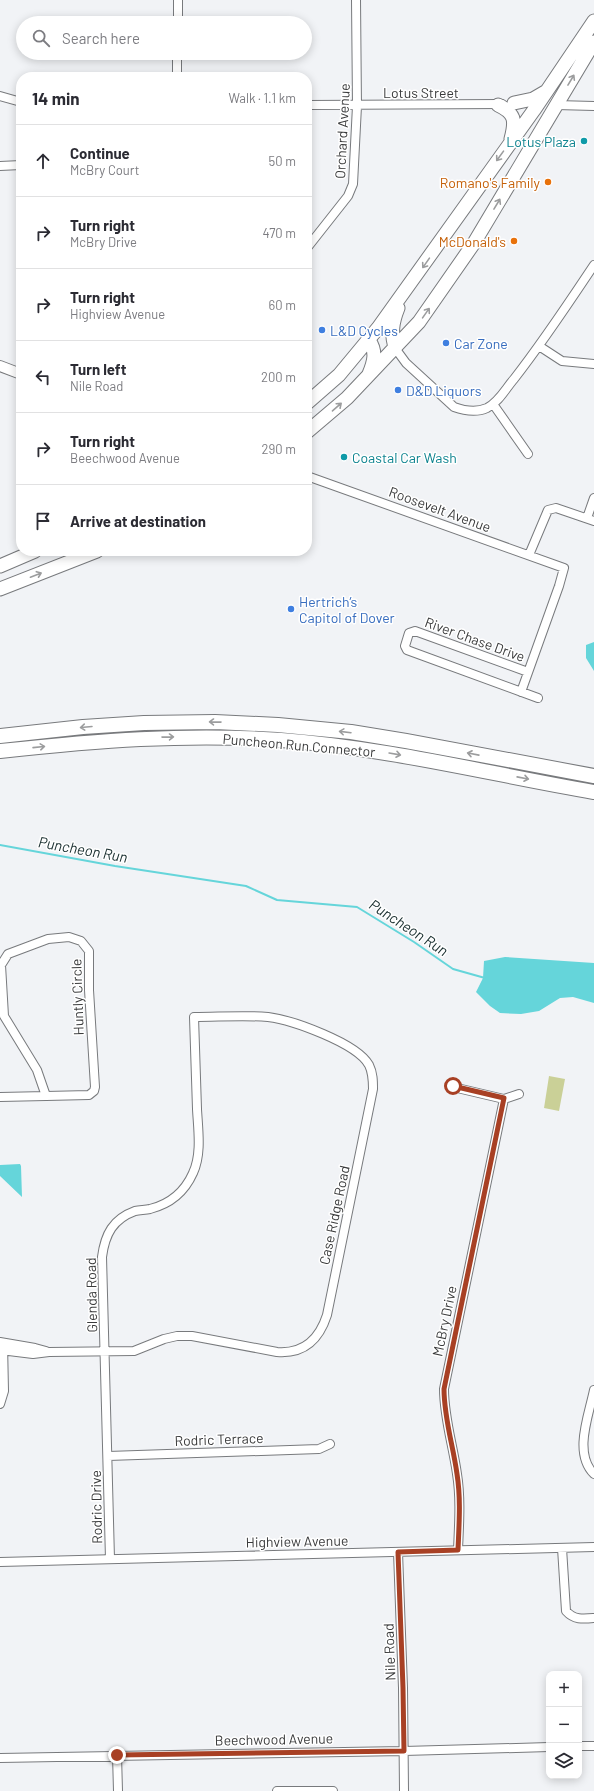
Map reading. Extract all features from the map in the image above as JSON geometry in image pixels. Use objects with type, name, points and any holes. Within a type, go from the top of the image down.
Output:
[{"type":"highway","points":[[312,399],[339,375],[369,340],[534,110],[594,21]]},
{"type":"highway","points":[[312,428],[366,379],[419,322],[456,270],[594,42]]},
{"type":"highway","points":[[514,103],[533,99],[548,90]]},
{"type":"highway","points":[[498,105],[507,109],[513,117],[514,129],[511,142]]},
{"type":"highway","points":[[523,161],[539,121],[538,115],[534,110]]},
{"type":"highway","points":[[395,348],[392,334],[393,323],[404,293]]},
{"type":"highway","points":[[366,379],[375,354],[374,347],[369,340]]},
{"type":"highway","points":[[0,566],[23,556]]},
{"type":"highway","points":[[0,589],[68,557]]},
{"type":"highway","name":"Puncheon Run Connector","points":[[0,736],[83,727],[144,723],[215,722],[271,724],[372,736],[594,776]]},
{"type":"highway","name":"Puncheon Run Connector","points":[[0,751],[98,741],[152,738],[220,737],[281,740],[372,750],[594,792]]},
{"type":"street","points":[[178,0],[178,16]]},
{"type":"street","name":"Orchard Avenue","points":[[312,242],[348,196],[354,184],[357,106],[356,0]]},
{"type":"street","points":[[177,72],[178,60]]},
{"type":"street","points":[[0,96],[16,101]]},
{"type":"street","name":"Lotus Street","points":[[312,105],[498,105],[514,103],[534,110]]},
{"type":"street","points":[[556,105],[594,106]]},
{"type":"street","points":[[0,166],[16,165]]},
{"type":"street","points":[[395,348],[406,362],[454,407],[476,411],[486,408],[493,404],[539,346],[594,265]]},
{"type":"street","points":[[539,346],[562,361],[594,364]]},
{"type":"street","points":[[0,366],[16,372]]},
{"type":"street","points":[[493,404],[528,454]]},
{"type":"street","name":"Roosevelt Avenue","points":[[312,478],[564,568]]},
{"type":"street","points":[[529,555],[548,510],[556,508],[590,519],[594,498]]},
{"type":"street","name":"River Chase Drive","points":[[520,692],[559,586],[564,568]]},
{"type":"street","name":"River Chase Drive","points":[[528,672],[415,631],[409,633],[405,646],[407,650],[538,698]]},
{"type":"street","name":"Huntly Circle","points":[[0,1097],[46,1096],[89,1095],[94,1091],[89,951],[82,941],[69,937],[48,939],[8,954],[1,965],[4,1016],[37,1070],[46,1096]]},
{"type":"street","name":"Case Ridge Road","points":[[2,1346],[34,1354],[49,1352],[134,1351],[164,1339],[177,1336],[192,1336],[289,1353],[311,1342],[318,1335],[324,1325],[373,1089],[373,1077],[369,1065],[362,1056],[348,1046],[315,1031],[285,1021],[270,1017],[255,1016],[194,1017]]},
{"type":"street","name":"Glenda Road","points":[[108,1456],[102,1257],[106,1235],[113,1224],[124,1216],[137,1211],[151,1209],[176,1197],[194,1172],[197,1161],[198,1147],[194,1017]]},
{"type":"street","points":[[453,1086],[504,1098],[519,1094]]},
{"type":"street","name":"McBry Drive","points":[[458,1550],[458,1475],[444,1409],[444,1389],[504,1098]]},
{"type":"street","points":[[0,1404],[3,1399],[4,1390],[2,1346]]},
{"type":"street","points":[[594,1390],[584,1449],[586,1461],[594,1474]]},
{"type":"street","name":"Rodric Terrace","points":[[108,1456],[319,1449],[330,1444]]},
{"type":"street","name":"Rodric Drive","points":[[108,1456],[110,1559]]},
{"type":"street","name":"Highview Avenue","points":[[0,1562],[594,1547]]},
{"type":"street","points":[[562,1548],[566,1611],[571,1617],[580,1619],[594,1618]]},
{"type":"street","name":"Nile Road","points":[[398,1552],[403,1688],[404,1791]]},
{"type":"street","points":[[582,1746],[594,1746]]},
{"type":"street","name":"Beechwood Avenue","points":[[0,1758],[546,1747]]},
{"type":"street","points":[[117,1755],[118,1791]]},
{"type":"street","points":[[277,1791],[332,1791]]},
{"type":"green space","points":[[549,1076],[565,1079],[559,1111],[544,1108]]},
{"type":"water","points":[[594,642],[594,671],[586,658],[586,645]]},
{"type":"water","points":[[505,957],[594,963],[594,1003],[573,997],[560,998],[539,1011],[521,1014],[500,1013],[490,1006],[476,992],[483,978],[484,961]]},
{"type":"water","points":[[20,1164],[22,1197],[0,1176],[0,1165]]},
{"type":"waterway","name":"Puncheon Run","points":[[0,845],[115,866],[246,886],[277,900],[357,907],[414,942],[453,969],[485,978]]},
{"type":"place","name":"Lotus Plaza","points":[[584,141]]},
{"type":"place","name":"Romano's Family","points":[[548,182]]},
{"type":"place","name":"McDonald's","points":[[514,241]]},
{"type":"place","name":"L&D Cycles","points":[[322,330]]},
{"type":"place","name":"Car Zone","points":[[446,343]]},
{"type":"place","name":"D&D Liquors","points":[[398,390]]},
{"type":"place","name":"Coastal Car Wash","points":[[344,457]]},
{"type":"place","name":"Hertrich’s Capitol of Dover","points":[[291,609]]},
{"type":"route","points":[[117,1755],[404,1751],[398,1552],[458,1550],[458,1475],[444,1409],[444,1389],[504,1098],[453,1086]]}]
